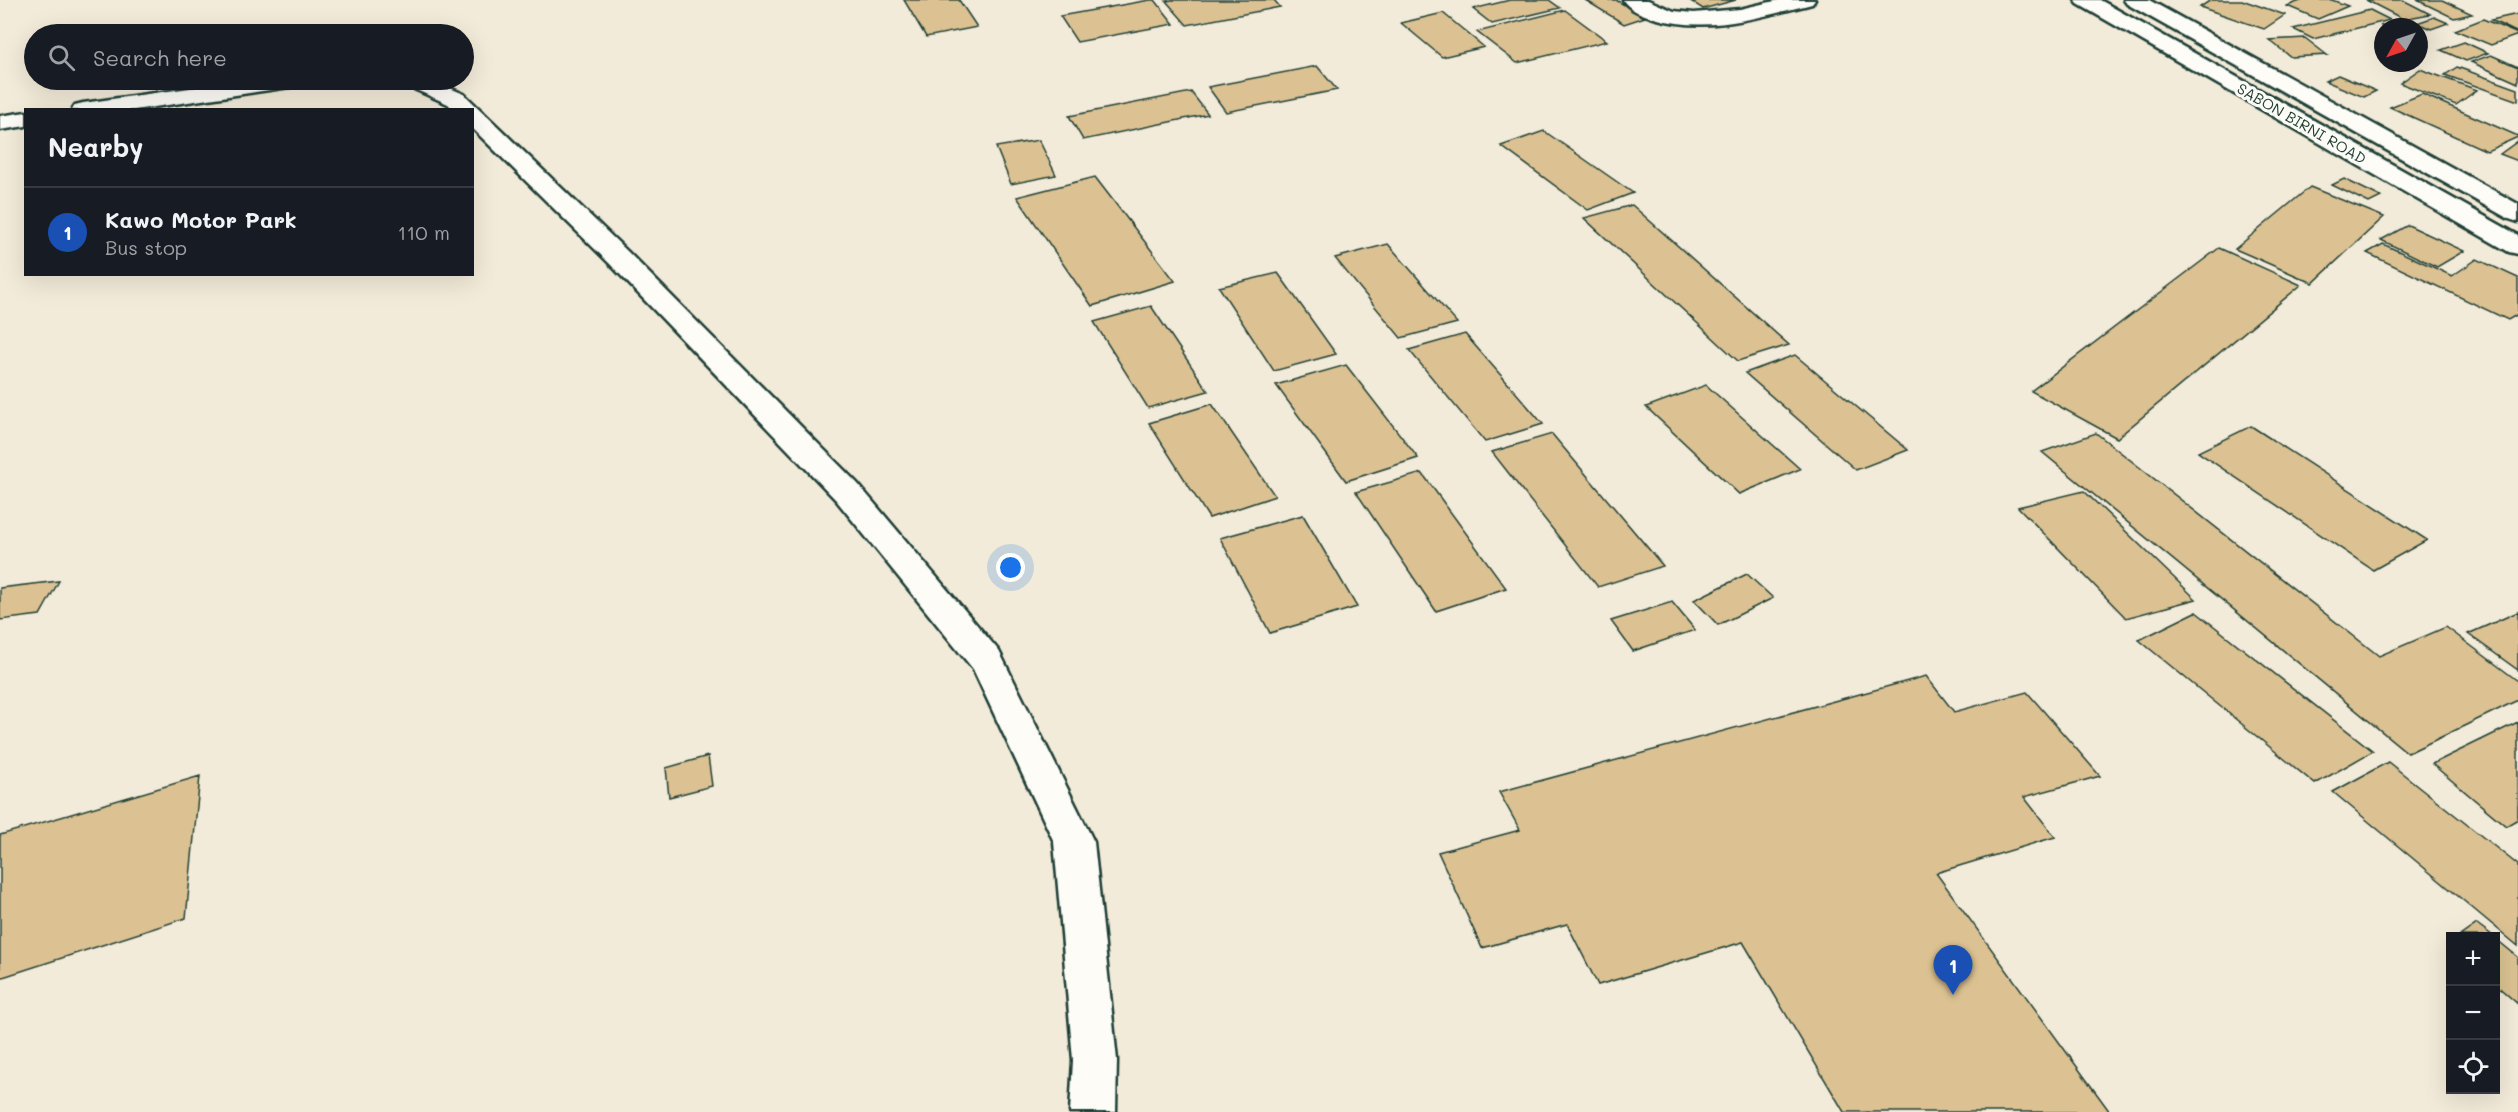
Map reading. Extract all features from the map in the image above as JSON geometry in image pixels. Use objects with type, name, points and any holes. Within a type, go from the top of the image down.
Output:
[{"type":"street","points":[[1633,0],[1647,11],[1678,17],[1720,20],[1806,0]]},
{"type":"street","name":"SABON BIRNI ROAD","points":[[2085,0],[2518,246]]},
{"type":"street","name":"SABON BIRNI ROAD","points":[[2134,0],[2518,214]]},
{"type":"street","points":[[97,108],[221,90]]},
{"type":"street","points":[[436,90],[456,99],[465,108]]},
{"type":"street","points":[[474,117],[619,258],[846,492],[987,661],[1074,842],[1095,1060],[1093,1112]]},
{"type":"street","points":[[0,123],[24,119]]},
{"type":"building","points":[[904,0],[959,0],[977,27],[926,37]]},
{"type":"building","points":[[1155,0],[1174,24],[1077,42],[1060,16]]},
{"type":"building","points":[[1274,0],[1280,7],[1187,25],[1166,1]]},
{"type":"building","points":[[1510,0],[1549,0],[1560,8],[1492,24],[1473,9]]},
{"type":"building","points":[[1585,0],[1616,0],[1645,17],[1624,24]]},
{"type":"building","points":[[1689,0],[1736,0],[1703,9]]},
{"type":"building","points":[[2211,0],[2242,0],[2285,15],[2264,29],[2200,7]]},
{"type":"building","points":[[2303,0],[2332,0],[2348,6],[2318,19],[2287,6]]},
{"type":"building","points":[[2366,0],[2403,0],[2430,14],[2401,18]]},
{"type":"building","points":[[2417,0],[2442,0],[2472,14],[2454,18]]},
{"type":"building","points":[[1565,10],[1607,41],[1517,63],[1477,32]]},
{"type":"building","points":[[2370,10],[2386,18],[2374,18],[2374,24],[2313,39],[2293,29]]},
{"type":"building","points":[[1443,13],[1484,47],[1442,57],[1401,23]]},
{"type":"building","points":[[2518,14],[2518,33],[2491,20]]},
{"type":"building","points":[[2434,17],[2448,23],[2431,29],[2428,28],[2428,19]]},
{"type":"building","points":[[2483,19],[2518,35],[2491,45],[2455,30]]},
{"type":"building","points":[[2305,38],[2327,55],[2291,57],[2269,40]]},
{"type":"building","points":[[2464,42],[2488,53],[2466,61],[2441,50]]},
{"type":"building","points":[[2491,55],[2518,67],[2518,83],[2471,62]]},
{"type":"building","points":[[1317,66],[1337,90],[1226,112],[1208,87]]},
{"type":"building","points":[[2457,67],[2518,89],[2518,101],[2445,75]]},
{"type":"building","points":[[2416,72],[2428,72],[2477,90],[2456,105],[2400,83]]},
{"type":"building","points":[[2338,75],[2376,91],[2364,97],[2325,81]]},
{"type":"building","points":[[1191,92],[1208,114],[1083,140],[1069,116]]},
{"type":"building","points":[[2422,94],[2518,137],[2487,151],[2390,107]]},
{"type":"building","points":[[1544,131],[1633,193],[1588,210],[1501,146]]},
{"type":"building","points":[[1039,140],[1056,175],[1011,184],[996,147]]},
{"type":"building","points":[[2518,141],[2518,161],[2500,154]]},
{"type":"building","points":[[1095,177],[1175,281],[1092,306],[1017,197]]},
{"type":"building","points":[[2344,179],[2381,197],[2369,203],[2332,185]]},
{"type":"building","points":[[2310,187],[2384,217],[2313,283],[2235,249]]},
{"type":"building","points":[[1632,205],[1789,345],[1738,361],[1584,218]]},
{"type":"building","points":[[2408,225],[2464,251],[2437,267],[2381,240]]},
{"type":"building","points":[[1388,244],[1457,323],[1401,338],[1335,258]]},
{"type":"building","points":[[2383,244],[2452,276],[2477,259],[2518,278],[2518,314],[2508,320],[2367,253]]},
{"type":"building","points":[[2219,248],[2301,285],[2117,438],[2031,391]]},
{"type":"building","points":[[1278,273],[1336,354],[1274,371],[1219,287]]},
{"type":"building","points":[[1151,306],[1208,391],[1148,408],[1094,322]]},
{"type":"building","points":[[1465,334],[1543,424],[1485,442],[1409,350]]},
{"type":"building","points":[[1795,355],[1908,450],[1856,470],[1745,373]]},
{"type":"building","points":[[1346,365],[1418,458],[1346,481],[1276,385]]},
{"type":"building","points":[[1706,385],[1800,469],[1739,494],[1646,407]]},
{"type":"building","points":[[1212,404],[1275,496],[1209,518],[1149,423]]},
{"type":"building","points":[[2251,426],[2427,540],[2373,570],[2198,452]]},
{"type":"building","points":[[2096,433],[2379,656],[2446,627],[2518,681],[2518,700],[2408,753],[2042,452]]},
{"type":"building","points":[[1552,434],[1663,566],[1598,587],[1492,452]]},
{"type":"building","points":[[1422,473],[1506,588],[1436,611],[1356,492]]},
{"type":"building","points":[[2084,491],[2196,599],[2126,618],[2018,507]]},
{"type":"building","points":[[1303,515],[1357,607],[1270,633],[1220,538]]},
{"type":"building","points":[[1747,574],[1773,598],[1718,625],[1694,600]]},
{"type":"building","points":[[59,581],[40,615],[0,620],[0,588]]},
{"type":"building","points":[[1672,602],[1695,630],[1633,651],[1611,621]]},
{"type":"building","points":[[2196,612],[2373,751],[2315,784],[2139,640]]},
{"type":"building","points":[[2518,612],[2518,670],[2468,634]]},
{"type":"building","points":[[1926,676],[1954,712],[2027,692],[2100,776],[2024,797],[2055,837],[1936,873],[2110,1112],[1844,1112],[1743,942],[1598,985],[1567,924],[1482,948],[1438,852],[1520,830],[1499,792]]},
{"type":"building","points":[[2518,722],[2518,819],[2506,826],[2432,764]]},
{"type":"building","points":[[708,756],[712,786],[669,797],[666,768]]},
{"type":"building","points":[[2388,762],[2518,865],[2518,946],[2333,792]]},
{"type":"building","points":[[200,776],[186,918],[0,978],[0,835]]},
{"type":"building","points":[[2477,924],[2488,932],[2466,932]]},
{"type":"building","points":[[2500,942],[2518,957],[2518,1004],[2500,988]]},
{"type":"place","name":"Kawo Motor Park","points":[[1953,995]]}]
